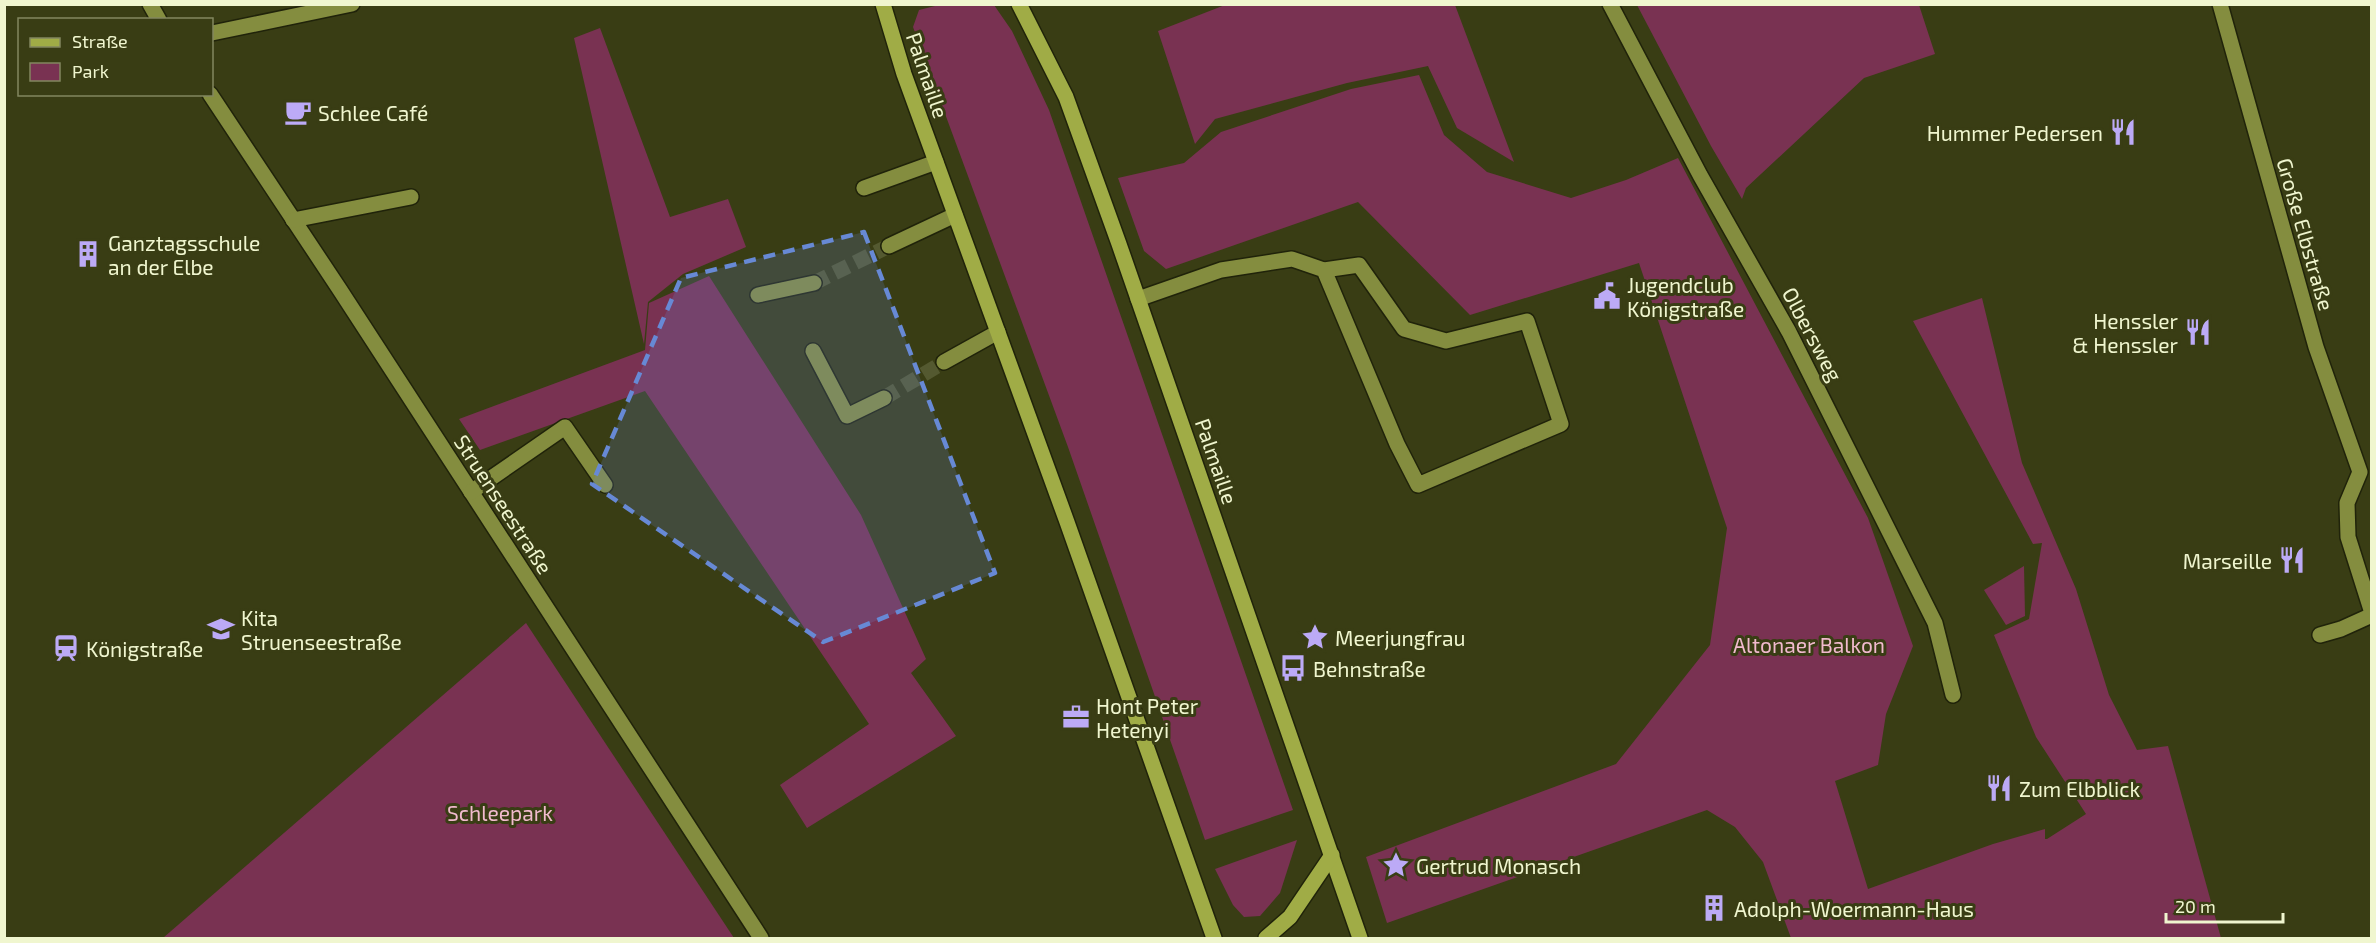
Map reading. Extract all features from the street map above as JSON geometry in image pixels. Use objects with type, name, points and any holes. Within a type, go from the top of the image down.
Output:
[{"type":"main road","name":"Palmaille","points":[[883,4],[904,74],[1214,939]]},
{"type":"main road","name":"Palmaille","points":[[1019,4],[1066,97],[1360,939]]},
{"type":"main road","points":[[1266,939],[1302,902],[1332,855]]},
{"type":"street","points":[[150,4],[158,18]]},
{"type":"street","points":[[213,33],[352,4]]},
{"type":"street","name":"Olbersweg","points":[[1610,4],[1700,176],[1789,332],[1935,622],[1953,695]]},
{"type":"street","name":"Große Elbstraße","points":[[2220,4],[2316,347],[2368,473],[2347,503],[2348,537],[2372,614]]},
{"type":"street","name":"Struenseestraße","points":[[211,96],[760,939]]},
{"type":"street","points":[[864,188],[936,162]]},
{"type":"street","points":[[293,220],[411,197]]},
{"type":"street","points":[[889,246],[956,215]]},
{"type":"street","points":[[1138,299],[1221,270],[1292,259],[1324,270],[1359,265],[1404,329],[1446,341],[1527,321],[1561,424],[1418,485],[1397,444],[1324,270]]},
{"type":"street","points":[[758,295],[814,283]]},
{"type":"street","points":[[944,362],[998,332]]},
{"type":"street","points":[[813,351],[847,416],[884,398]]},
{"type":"street","points":[[471,492],[565,427],[605,484]]},
{"type":"street","points":[[2320,635],[2341,629],[2372,614]]},
{"type":"highlighted area","points":[[864,232],[995,573],[823,642],[592,484],[681,278]]},
{"type":"green space","points":[[939,5],[994,5],[1012,31],[1049,110],[1293,810],[1205,840],[1068,447],[913,27],[919,10]]},
{"type":"green space","points":[[1225,5],[1455,5],[1514,162],[1457,128],[1428,66],[1347,83],[1215,119],[1195,144],[1158,31]]},
{"type":"green space","points":[[1637,5],[1919,5],[1935,54],[1864,78],[1746,188],[1742,199],[1711,146]]},
{"type":"green space","points":[[600,28],[670,217],[728,199],[746,247],[683,274],[648,302],[644,344],[574,38]]},
{"type":"green space","name":"Altonaer Balkon","points":[[1419,75],[1444,135],[1487,172],[1571,198],[1626,180],[1678,158],[1868,518],[1913,646],[1886,714],[1878,765],[1835,781],[1868,889],[1993,844],[2045,829],[2045,839],[2047,839],[2086,814],[2036,737],[1994,635],[2029,619],[2042,543],[2033,544],[1913,321],[1982,298],[2022,463],[2076,589],[2109,695],[2137,750],[2168,746],[2221,938],[1791,938],[1763,862],[1735,827],[1707,810],[1387,923],[1366,857],[1616,764],[1710,645],[1727,528],[1639,263],[1470,315],[1358,202],[1166,269],[1144,251],[1118,178],[1184,163],[1221,132],[1351,89]]},
{"type":"green space","points":[[709,276],[861,515],[926,659],[911,673],[956,736],[807,828],[780,785],[869,724],[645,391],[480,450],[459,419],[645,350],[649,303]]},
{"type":"green space","points":[[2024,566],[2025,616],[2006,625],[1984,590]]},
{"type":"green space","name":"Schleepark","points":[[526,623],[734,938],[163,938]]},
{"type":"green space","points":[[1297,840],[1280,893],[1260,916],[1244,917],[1233,905],[1215,869]]},
{"type":"tunnel","points":[[814,283],[889,246]]},
{"type":"tunnel","points":[[884,398],[944,362]]},
{"type":"place","name":"Schlee Café","points":[[298,112]]},
{"type":"place","name":"Hummer Pedersen","points":[[2123,132]]},
{"type":"place","name":"Ganztagsschule an der Elbe","points":[[88,254]]},
{"type":"place","name":"Jugendclub Königstraße","points":[[1607,296]]},
{"type":"place","name":"Henssler & Henssler","points":[[2198,332]]},
{"type":"place","name":"Marseille","points":[[2292,560]]},
{"type":"place","name":"Kita Struenseestraße","points":[[221,629]]},
{"type":"place","name":"Meerjungfrau","points":[[1315,637]]},
{"type":"place","name":"Königstraße","points":[[66,648]]},
{"type":"place","name":"Behnstraße","points":[[1293,668]]},
{"type":"place","name":"Hont Peter Hetenyi","points":[[1076,717]]},
{"type":"place","name":"Zum Elbblick","points":[[1999,788]]},
{"type":"place","name":"Gertrud Monasch","points":[[1396,865]]},
{"type":"place","name":"Adolph-Woermann-Haus","points":[[1714,908]]}]
